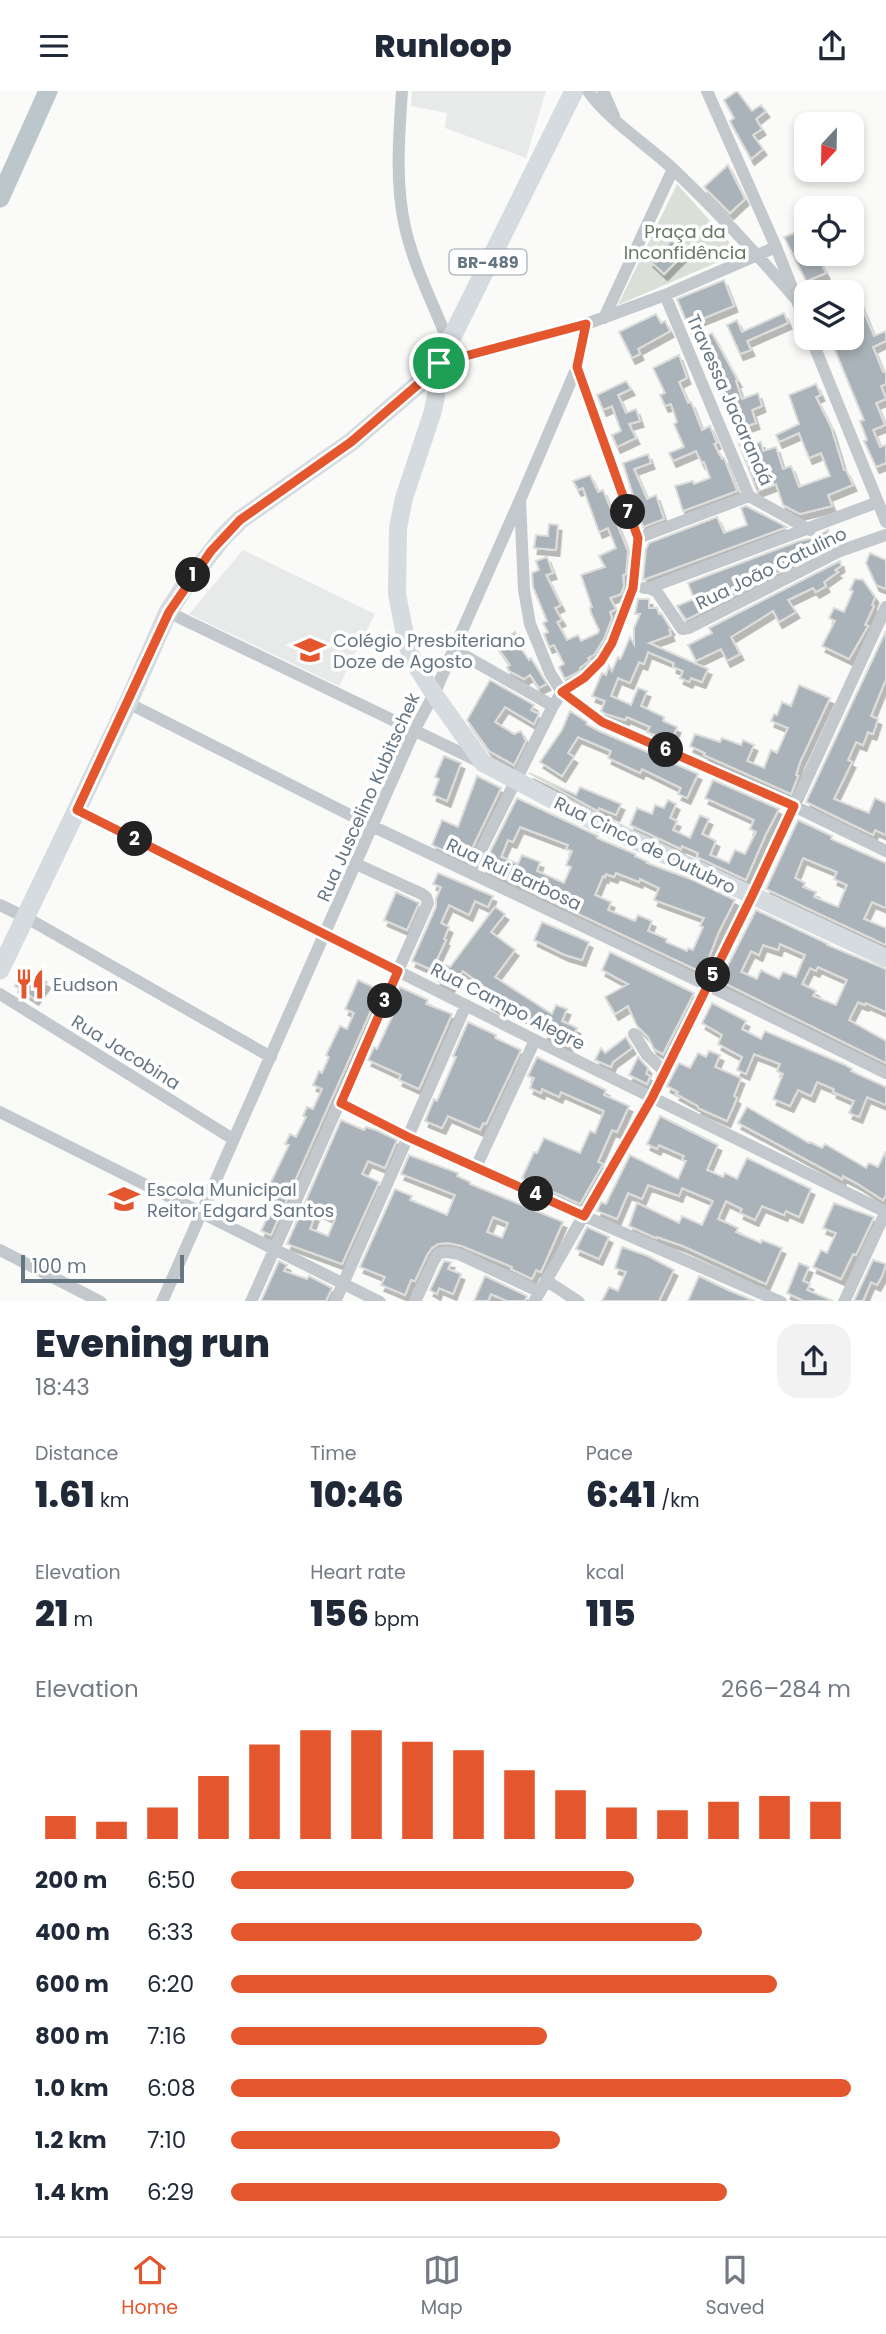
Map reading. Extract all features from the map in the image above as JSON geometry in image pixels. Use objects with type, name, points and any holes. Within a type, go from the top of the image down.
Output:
[{"type":"main road","name":"BR-489","points":[[542,155],[559,91]]},
{"type":"main road","name":"BR-489","points":[[0,970],[27,918],[169,612],[211,551],[240,520],[351,442],[437,366],[574,91]]},
{"type":"street","points":[[402,91],[400,172],[405,227],[418,269],[449,344]]},
{"type":"street","points":[[588,91],[604,111],[673,169],[758,255],[794,297]]},
{"type":"street","points":[[603,91],[616,119]]},
{"type":"street","points":[[707,91],[776,247],[794,295]]},
{"type":"street","points":[[604,318],[673,169]]},
{"type":"street","points":[[437,366],[604,318],[776,247]]},
{"type":"street","name":"Travessa Jacarandá","points":[[665,295],[749,496],[810,530]]},
{"type":"street","name":"Rua Juscelino Kubitschek","points":[[162,1301],[414,731],[520,500],[577,367],[586,324]]},
{"type":"street","points":[[816,350],[886,522]]},
{"type":"street","name":"Rua Cinco de Outubro","points":[[437,366],[436,397],[404,498],[398,528],[397,594],[407,645],[415,664],[433,694],[483,763]]},
{"type":"street","points":[[470,872],[553,706],[562,692],[584,678],[601,661],[612,643],[633,588],[638,538],[577,367]]},
{"type":"street","points":[[638,538],[749,496]]},
{"type":"street","points":[[520,500],[524,590],[530,624],[540,652],[562,692],[602,722],[794,806],[886,851]]},
{"type":"street","points":[[633,588],[649,588],[810,530],[878,502]]},
{"type":"street","name":"Rua João Catulino","points":[[649,588],[657,592],[682,629],[689,628],[840,551],[886,535]]},
{"type":"street","points":[[540,1291],[652,1098],[752,896],[886,607]]},
{"type":"street","name":"Rua Cinco de Outubro","points":[[169,612],[483,763],[589,819],[886,958]]},
{"type":"street","points":[[453,649],[553,706]]},
{"type":"street","name":"Rua Rui Barbosa","points":[[128,703],[372,826],[886,1073]]},
{"type":"street","name":"Rua Campo Alegre","points":[[77,810],[535,1040],[886,1212]]},
{"type":"street","points":[[251,1301],[428,903],[426,897],[356,864]]},
{"type":"street","points":[[0,905],[271,1057]]},
{"type":"street","name":"Rua Jacobina","points":[[0,994],[233,1139]]},
{"type":"street","points":[[335,1301],[466,1005]]},
{"type":"street","points":[[634,1034],[647,1055],[664,1072]]},
{"type":"street","points":[[476,1167],[535,1040]]},
{"type":"street","points":[[341,1103],[408,1137],[781,1301]]},
{"type":"street","points":[[0,1112],[380,1301]]},
{"type":"street","points":[[844,1301],[886,1212]]},
{"type":"street","points":[[0,1250],[101,1301]]},
{"type":"street","points":[[415,1301],[434,1260],[439,1253],[447,1252],[459,1254],[540,1291],[579,1301]]},
{"type":"shaded area","points":[[412,91],[546,91],[526,158],[445,128],[447,113],[411,106]]},
{"type":"shaded area","name":"Colégio Presbiteriano Doze de Agosto","points":[[243,550],[375,614],[339,686],[189,614]]},
{"type":"green space","name":"Praça da Inconfidência","points":[[677,184],[739,253],[618,305]]},
{"type":"building","points":[[737,91],[752,111],[761,105],[766,111],[756,119],[762,129],[753,135],[763,149],[751,159],[730,121],[734,118],[724,100]]},
{"type":"building","points":[[728,165],[745,199],[730,213],[704,187]]},
{"type":"building","points":[[794,233],[794,257],[784,237]]},
{"type":"building","points":[[672,240],[685,253],[664,274],[650,261]]},
{"type":"building","points":[[798,266],[822,266],[826,273],[806,280]]},
{"type":"building","points":[[724,280],[734,306],[699,320],[706,336],[712,333],[738,381],[742,399],[758,393],[762,406],[752,410],[756,423],[744,427],[750,445],[761,442],[763,451],[776,447],[783,469],[791,466],[799,487],[830,476],[821,453],[809,458],[799,433],[779,442],[776,435],[799,424],[789,395],[816,384],[821,395],[816,397],[831,427],[844,470],[853,485],[828,495],[832,506],[800,514],[783,505],[776,484],[757,491],[726,401],[723,402],[713,372],[705,360],[708,358],[694,332],[691,333],[677,299]]},
{"type":"building","points":[[864,312],[874,336],[886,331],[886,341],[873,347],[883,372],[886,372],[886,384],[881,386],[886,399],[876,403],[885,425],[873,430],[880,447],[886,445],[886,463],[876,467],[864,441],[867,440],[860,421],[864,420],[835,350],[864,350]]},
{"type":"building","points":[[784,313],[788,323],[747,341],[751,350],[740,354],[727,325],[737,320],[742,332]]},
{"type":"building","points":[[656,314],[661,323],[665,321],[670,331],[638,349],[640,354],[632,358],[619,332]]},
{"type":"building","points":[[679,355],[687,378],[679,382],[688,403],[691,402],[702,430],[710,426],[717,443],[714,444],[722,459],[724,458],[737,491],[683,511],[675,486],[693,481],[694,484],[710,478],[696,451],[673,461],[669,453],[684,447],[674,424],[677,422],[671,404],[665,406],[660,395],[665,393],[653,368]]},
{"type":"building","points":[[626,381],[631,389],[618,395],[626,413],[636,409],[640,421],[629,424],[636,438],[617,447],[612,435],[621,431],[612,406],[603,410],[597,395]]},
{"type":"building","points":[[648,454],[651,463],[634,469],[647,499],[656,495],[664,519],[643,527],[623,463]]},
{"type":"building","points":[[590,475],[598,492],[603,490],[628,551],[626,574],[623,575],[624,586],[621,594],[610,598],[616,609],[610,612],[612,618],[604,639],[580,671],[565,679],[559,667],[564,664],[554,645],[549,647],[544,634],[548,632],[543,623],[547,621],[533,587],[532,573],[539,570],[536,561],[547,557],[553,573],[546,575],[561,605],[555,608],[562,620],[557,622],[567,640],[578,635],[581,641],[598,633],[581,575],[605,567],[599,556],[616,548],[608,528],[599,532],[583,488],[578,490],[573,481]]},
{"type":"building","points":[[746,506],[787,527],[643,580],[649,543],[717,517],[724,533],[747,525],[741,508]]},
{"type":"building","points":[[549,524],[558,525],[556,550],[534,548],[536,535],[548,536]]},
{"type":"building","points":[[828,530],[833,545],[813,555],[811,550],[795,557],[787,562],[789,566],[783,568],[784,570],[686,620],[677,606],[694,599],[688,583],[799,541],[814,538]]},
{"type":"building","points":[[870,553],[886,560],[886,589],[876,585],[866,563]]},
{"type":"building","points":[[840,561],[841,566],[835,570],[838,572],[824,582],[826,586],[816,592],[813,588],[788,600],[796,612],[779,622],[773,611],[731,637],[740,654],[727,661],[721,649],[696,661],[688,645],[712,633],[709,628]]},
{"type":"building","points":[[855,579],[863,580],[875,597],[865,625],[868,626],[849,659],[822,646],[835,621],[829,618],[834,608],[844,612]]},
{"type":"building","points":[[638,599],[649,599],[649,608],[657,608],[671,629],[671,635],[649,643],[708,669],[702,682],[691,678],[689,682],[680,678],[683,671],[673,667],[674,663],[648,652],[644,664],[639,662],[630,683],[618,678],[611,696],[631,705],[638,688],[647,691],[641,706],[677,727],[671,742],[647,732],[650,727],[627,717],[625,720],[606,714],[601,711],[605,701],[592,696],[602,673],[606,675],[609,666],[612,671],[630,637],[634,644],[634,628],[640,614],[635,614]]},
{"type":"building","points":[[886,631],[886,679],[871,716],[878,719],[873,734],[868,732],[863,745],[856,742],[848,760],[852,762],[834,799],[869,813],[875,798],[886,803],[886,835],[875,830],[873,835],[806,802]]},
{"type":"building","points":[[515,632],[521,642],[518,644],[529,660],[531,658],[547,684],[539,688],[530,675],[524,679],[509,671],[507,667],[510,665],[496,645]]},
{"type":"building","points":[[490,680],[534,705],[531,710],[539,714],[534,724],[505,707],[495,722],[514,734],[521,731],[526,741],[514,765],[489,751],[467,720]]},
{"type":"building","points":[[799,685],[830,698],[800,762],[791,794],[704,755],[705,753],[690,746],[695,734],[720,742],[722,738],[741,745],[743,740],[754,745],[747,761],[764,768],[771,750],[777,753],[788,728],[771,721],[774,714],[777,715],[782,702],[791,706]]},
{"type":"building","points":[[570,711],[599,731],[698,774],[687,798],[678,794],[681,788],[642,769],[640,773],[608,758],[611,751],[578,737],[568,753],[574,757],[562,776],[540,762],[562,730]]},
{"type":"building","points":[[444,756],[461,763],[447,801],[433,795],[439,779],[435,777]]},
{"type":"building","points":[[529,773],[576,795],[580,787],[621,804],[616,815],[599,808],[598,811]]},
{"type":"building","points":[[477,776],[501,788],[466,861],[432,845],[442,820],[458,827]]},
{"type":"building","points":[[713,780],[779,809],[746,880],[697,857],[698,853],[682,846],[681,849],[630,825],[637,808],[652,814],[655,805],[664,808],[668,800],[676,804],[670,818],[677,821],[673,830],[690,838],[700,815],[709,819],[702,834],[716,841],[710,855],[729,863],[735,850],[745,854],[756,832],[750,829],[754,820],[705,798]]},
{"type":"building","points":[[517,798],[635,854],[647,863],[693,880],[735,900],[703,973],[482,868]],"holes":[[[520,827],[568,845],[566,849],[572,851],[566,865],[571,867],[564,883],[537,871],[540,862],[522,855],[518,864],[501,857],[508,840],[513,842]],[[616,873],[639,882],[640,879],[659,888],[654,900],[704,918],[693,950],[688,948],[687,951],[648,931],[652,921],[638,915],[635,921],[608,910],[611,902],[595,895],[603,876],[606,874],[614,877]]]},
{"type":"building","points":[[798,820],[832,836],[831,839],[886,863],[886,908],[872,902],[864,919],[886,928],[886,945],[766,889]],"holes":[[[803,858],[837,872],[834,879],[847,885],[838,907],[814,897],[816,892],[803,887],[805,883],[795,878]]]},
{"type":"building","points":[[438,873],[493,896],[488,907],[475,901],[469,915],[449,905],[441,923],[449,927],[444,939],[446,940],[432,970],[412,961],[436,907],[441,887],[433,884]]},
{"type":"building","points":[[396,892],[419,903],[407,930],[384,920]]},
{"type":"building","points":[[495,907],[505,914],[491,932],[515,950],[495,977],[552,1014],[556,1005],[567,1009],[562,1021],[577,1028],[569,1046],[544,1034],[545,1030],[501,1004],[498,1009],[488,1003],[494,994],[463,971],[450,987],[436,980],[446,965],[450,967]]},
{"type":"building","points":[[756,910],[827,945],[886,969],[886,1012],[858,1002],[849,1020],[886,1041],[886,1063],[720,981]],"holes":[[[780,944],[805,955],[796,977],[783,972],[779,979],[761,970],[757,979],[741,972],[751,951],[759,955],[763,945],[778,950]],[[818,967],[847,980],[836,1005],[813,996],[816,991],[802,984],[810,968],[816,971]]]},
{"type":"building","points":[[542,922],[589,942],[582,960],[534,940]]},
{"type":"building","points":[[610,952],[694,993],[663,1054],[654,1049],[648,1037],[637,1026],[628,1006],[615,1014],[605,997],[628,984],[602,970]]},
{"type":"building","name":"Eudson","points":[[24,969],[47,982],[35,999],[15,986]]},
{"type":"building","points":[[358,980],[380,990],[271,1235],[261,1231],[278,1195],[267,1190],[289,1145],[285,1144],[290,1134],[296,1137],[306,1117],[303,1116],[307,1107],[313,1109],[322,1089],[313,1085],[319,1071],[322,1073],[329,1057],[326,1055],[340,1026],[347,1029],[354,1013],[345,1009]]},
{"type":"building","points":[[400,987],[428,1000],[426,1004],[452,1014],[419,1089],[399,1080],[401,1075],[368,1060],[374,1047],[377,1049],[392,1017],[388,1015]]},
{"type":"building","points":[[712,1003],[746,1021],[742,1029],[761,1039],[765,1031],[843,1064],[852,1069],[851,1071],[886,1087],[886,1105],[867,1097],[859,1117],[849,1113],[854,1101],[817,1082],[811,1096],[798,1090],[790,1106],[773,1099],[783,1074],[777,1071],[780,1064],[754,1054],[746,1074],[737,1070],[742,1057],[718,1044],[722,1035],[702,1023]]},
{"type":"building","points":[[468,1022],[521,1050],[486,1124],[483,1123],[480,1130],[448,1116],[442,1128],[425,1121],[434,1099],[437,1101]]},
{"type":"building","points":[[626,1037],[632,1048],[613,1062],[611,1067],[595,1060],[601,1048],[605,1053]]},
{"type":"building","points":[[709,1051],[720,1055],[715,1067],[741,1078],[734,1096],[737,1098],[727,1121],[698,1108],[667,1086],[679,1063],[690,1068],[698,1053],[706,1057]]},
{"type":"building","points":[[537,1057],[606,1090],[604,1095],[629,1106],[617,1132],[612,1130],[598,1162],[603,1164],[580,1204],[522,1178],[544,1138],[580,1153],[590,1131],[595,1133],[604,1111],[561,1092],[559,1097],[542,1089],[541,1093],[530,1088],[534,1078],[528,1076]]},
{"type":"building","points":[[638,1057],[648,1068],[646,1074],[650,1076],[647,1084],[629,1075]]},
{"type":"building","points":[[747,1107],[809,1143],[822,1148],[825,1144],[866,1168],[869,1163],[878,1167],[886,1151],[886,1195],[883,1200],[843,1176],[842,1179],[738,1123]]},
{"type":"building","points":[[660,1116],[718,1145],[707,1170],[723,1177],[725,1173],[737,1179],[747,1158],[811,1189],[799,1217],[786,1211],[784,1215],[762,1206],[755,1220],[740,1213],[742,1209],[726,1201],[718,1219],[738,1228],[736,1232],[761,1243],[762,1240],[782,1248],[766,1284],[683,1246],[629,1226],[637,1203],[679,1223],[682,1216],[702,1225],[713,1201],[682,1188],[679,1196],[648,1185],[642,1199],[628,1193],[617,1219],[597,1211],[601,1202],[606,1204],[630,1155],[678,1179],[686,1161],[682,1160],[684,1156],[659,1145],[657,1149],[647,1144]]},
{"type":"building","points":[[341,1120],[364,1130],[366,1127],[376,1130],[397,1140],[385,1168],[368,1161],[362,1174],[379,1182],[342,1264],[287,1244]],"holes":[[[317,1211],[335,1219],[328,1236],[310,1229]]]},
{"type":"building","points":[[409,1155],[458,1173],[457,1176],[470,1184],[563,1222],[541,1272],[536,1270],[532,1279],[511,1269],[512,1267],[462,1246],[448,1243],[432,1248],[415,1281],[411,1280],[405,1295],[381,1285],[385,1277],[360,1267],[395,1189],[412,1196],[410,1200],[447,1215],[455,1195],[401,1174]],"holes":[[[493,1217],[508,1223],[502,1238],[487,1232]]]},
{"type":"building","points":[[834,1203],[874,1217],[841,1279],[813,1267],[821,1250],[827,1253],[836,1233],[823,1228]]},
{"type":"building","points":[[587,1227],[609,1237],[599,1259],[576,1249]]},
{"type":"building","points":[[622,1247],[648,1256],[674,1270],[659,1301],[602,1301],[609,1287],[618,1291],[626,1272],[615,1268]]},
{"type":"building","points":[[873,1260],[886,1264],[882,1276],[877,1285],[871,1282],[863,1301],[854,1301]]},
{"type":"building","points":[[279,1261],[287,1265],[284,1271],[307,1279],[309,1276],[332,1288],[326,1301],[261,1301]]},
{"type":"building","points":[[444,1261],[451,1262],[448,1269],[461,1274],[453,1294],[439,1288],[437,1294],[430,1290]]},
{"type":"building","points":[[799,1263],[809,1267],[803,1281],[810,1284],[807,1290],[833,1301],[804,1301],[787,1293]]},
{"type":"building","points":[[485,1276],[527,1296],[525,1301],[507,1301],[491,1294],[488,1301],[474,1301]]},
{"type":"building","points":[[699,1276],[730,1291],[755,1301],[688,1301]]},
{"type":"waterway","points":[[0,198],[48,91]]},
{"type":"place","name":"Colégio Presbiteriano Doze de Agosto","points":[[310,650]]},
{"type":"place","name":"Eudson","points":[[30,984]]},
{"type":"place","name":"Escola Municipal Reitor Edgard Santos","points":[[124,1199]]},
{"type":"route","points":[[586,324],[577,367],[638,538],[633,588],[612,643],[601,661],[584,678],[562,692],[602,722],[794,806],[652,1098],[584,1216],[408,1137],[341,1103],[398,971],[77,810],[169,612],[211,551],[240,520],[351,442],[436,369],[439,363],[586,324]]}]
